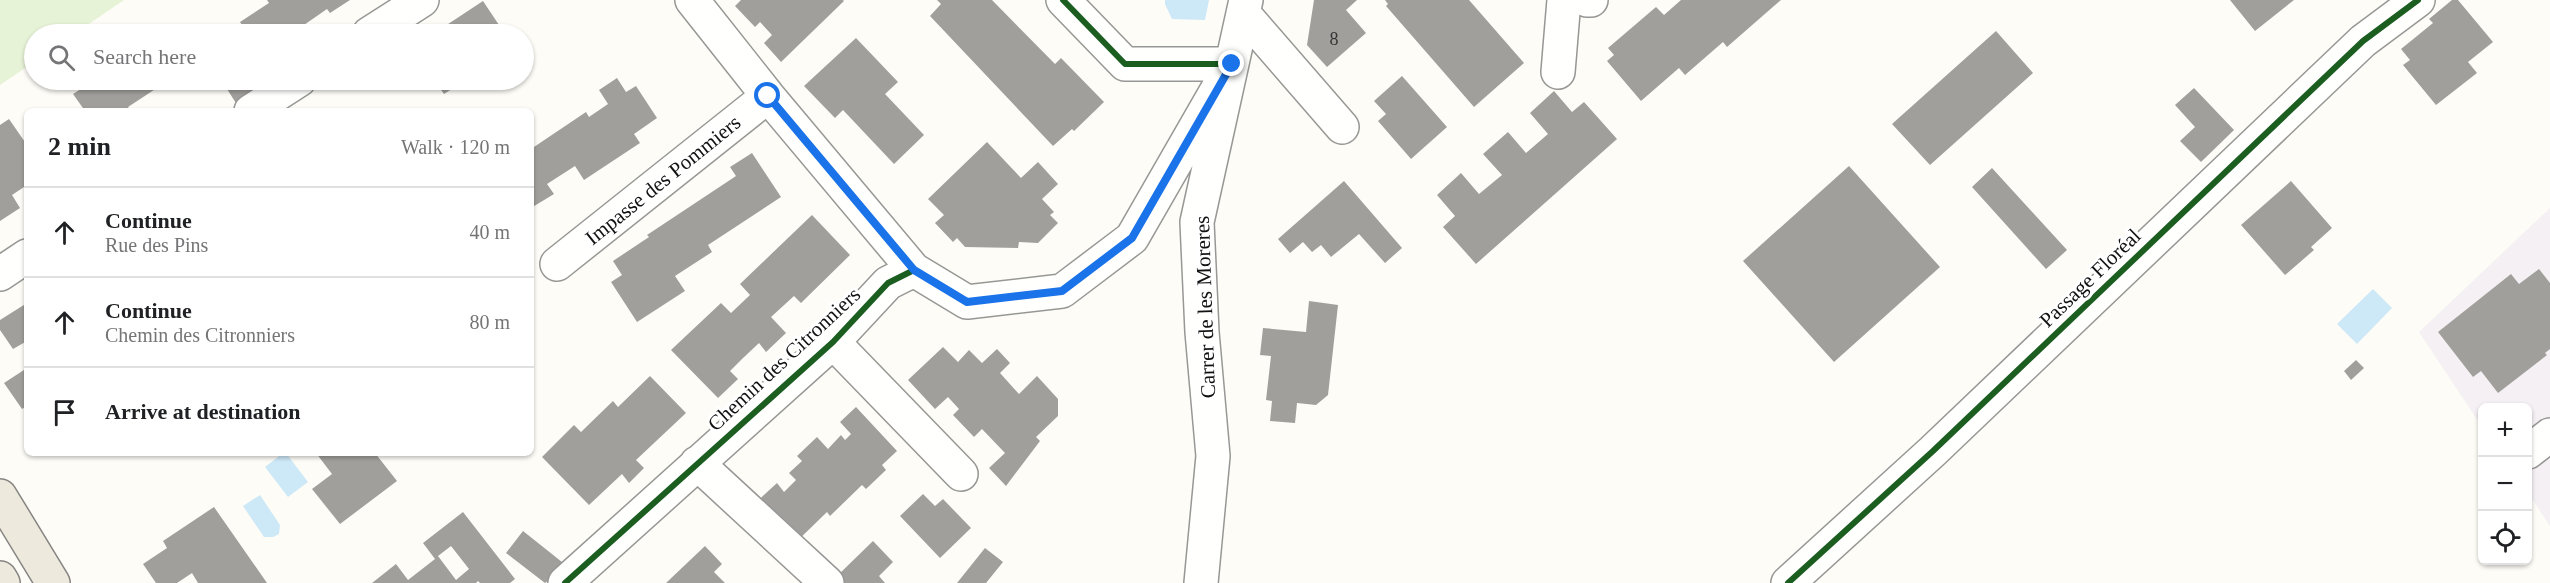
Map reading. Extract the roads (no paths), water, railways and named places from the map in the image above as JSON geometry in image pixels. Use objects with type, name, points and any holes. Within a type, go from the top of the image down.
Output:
[{"type":"main road","points":[[0,496],[53,583]]},
{"type":"main road","points":[[0,578],[3,583]]},
{"type":"street","points":[[385,24],[422,0]]},
{"type":"street","points":[[692,0],[768,96],[914,270],[967,302],[1062,291],[1132,238],[1232,64],[1125,64],[1063,0]]},
{"type":"street","points":[[1558,72],[1564,0]]},
{"type":"street","name":"Passage Floréal","points":[[1788,583],[1933,451],[2363,41],[2418,0]]},
{"type":"street","points":[[1245,6],[1342,127]]},
{"type":"street","name":"Carrer de les Moreres","points":[[1201,583],[1213,456],[1202,332],[1197,222],[1245,6]]},
{"type":"street","points":[[256,108],[284,90]]},
{"type":"street","name":"Impasse des Pommiers","points":[[557,264],[768,96]]},
{"type":"street","points":[[0,274],[24,258]]},
{"type":"street","name":"Chemin des Citronniers","points":[[565,583],[833,342],[888,283],[914,270]]},
{"type":"street","points":[[833,342],[961,474]]},
{"type":"street","points":[[2532,449],[2550,435]]},
{"type":"street","points":[[697,463],[827,583]]},
{"type":"water","points":[[1165,0],[1209,0],[1205,20],[1172,19]]},
{"type":"water","points":[[2373,289],[2392,308],[2357,344],[2337,324]]},
{"type":"water","points":[[279,456],[288,456],[308,482],[288,497],[265,467]]},
{"type":"water","points":[[260,495],[280,525],[279,534],[273,537],[264,537],[243,506]]}]
